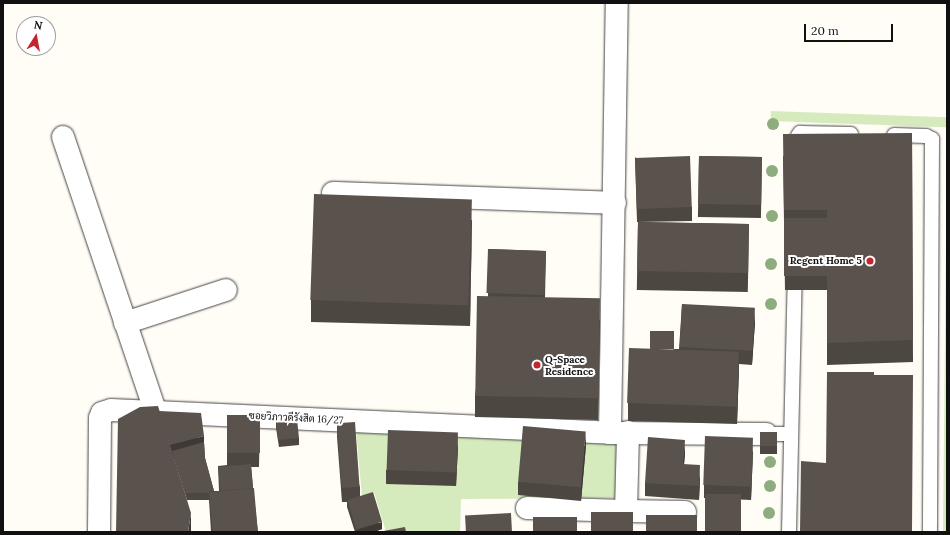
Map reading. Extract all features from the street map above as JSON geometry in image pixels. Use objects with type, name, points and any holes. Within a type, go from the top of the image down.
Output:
[{"type":"street","points":[[617,3],[615,203],[619,432],[626,511]]},
{"type":"street","points":[[62,137],[155,411]]},
{"type":"street","points":[[333,193],[615,203]]},
{"type":"street","points":[[125,323],[226,290]]},
{"type":"street","name":"ซอยวิภาวดีรังสิต 16/27","points":[[99,532],[100,418],[102,413],[111,410],[524,424],[619,432],[766,434]]},
{"type":"street","points":[[527,508],[685,512]]},
{"type":"lane","points":[[797,167],[798,136],[800,133],[865,135]]},
{"type":"lane","points":[[880,135],[926,136],[932,139],[930,532]]},
{"type":"lane","points":[[789,532],[796,260]]},
{"type":"lane","points":[[766,434],[791,434]]},
{"type":"green space","points":[[771,111],[947,117],[947,127],[771,121]]},
{"type":"green space","points":[[947,137],[947,532],[943,532]]},
{"type":"green space","points":[[356,431],[618,441],[618,498],[461,499],[460,532],[386,532],[374,492],[362,496]]},
{"type":"building","name":"Regent Home 5","points":[[912,133],[913,340],[827,343],[827,210],[784,210],[783,134]]},
{"type":"building","points":[[690,156],[692,207],[637,209],[635,158]]},
{"type":"building","points":[[699,156],[762,157],[761,205],[698,204]]},
{"type":"building","points":[[314,194],[472,200],[468,305],[310,300]]},
{"type":"building","points":[[784,218],[827,218],[827,276],[784,276]]},
{"type":"building","points":[[638,222],[749,224],[748,273],[637,271]]},
{"type":"building","points":[[488,249],[546,251],[544,295],[486,293]]},
{"type":"building","name":"Q-Space Residence","points":[[477,296],[600,298],[598,398],[475,396]]},
{"type":"building","points":[[682,304],[755,308],[753,351],[680,347]]},
{"type":"building","points":[[650,331],[674,331],[674,349],[650,349]]},
{"type":"building","points":[[629,348],[739,352],[737,407],[627,403]]},
{"type":"building","points":[[827,372],[874,372],[874,375],[913,375],[912,532],[800,532],[801,461],[826,463]]},
{"type":"building","points":[[158,406],[191,513],[188,532],[116,532],[118,419],[140,407]]},
{"type":"building","points":[[159,411],[201,413],[204,436],[170,445]]},
{"type":"building","points":[[227,415],[260,415],[260,453],[227,453]]},
{"type":"building","points":[[297,419],[299,438],[278,440],[276,421]]},
{"type":"building","points":[[355,422],[360,487],[342,488],[337,423]]},
{"type":"building","points":[[523,426],[586,431],[581,487],[518,482]]},
{"type":"building","points":[[388,430],[458,432],[457,472],[387,470]]},
{"type":"building","points":[[760,432],[777,432],[777,446],[760,446]]},
{"type":"building","points":[[705,436],[753,438],[751,487],[703,485]]},
{"type":"building","points":[[648,437],[685,440],[683,464],[700,465],[699,486],[645,483]]},
{"type":"building","points":[[204,442],[205,458],[214,491],[209,491],[209,493],[185,493],[172,451]]},
{"type":"building","points":[[251,464],[253,488],[220,491],[218,467]]},
{"type":"building","points":[[254,488],[258,532],[213,532],[209,492]]},
{"type":"building","points":[[373,492],[382,522],[356,530],[347,500]]},
{"type":"building","points":[[705,494],[741,494],[741,532],[705,532]]},
{"type":"building","points":[[591,512],[633,512],[633,532],[591,532]]},
{"type":"building","points":[[511,513],[512,532],[466,532],[465,515]]},
{"type":"building","points":[[646,515],[697,515],[697,532],[646,532]]},
{"type":"building","points":[[533,517],[577,517],[577,532],[533,532]]},
{"type":"building","points":[[405,527],[406,532],[378,532]]},
{"type":"place","name":"Regent Home 5","points":[[870,261]]},
{"type":"place","name":"Q-Space Residence","points":[[537,365]]}]
